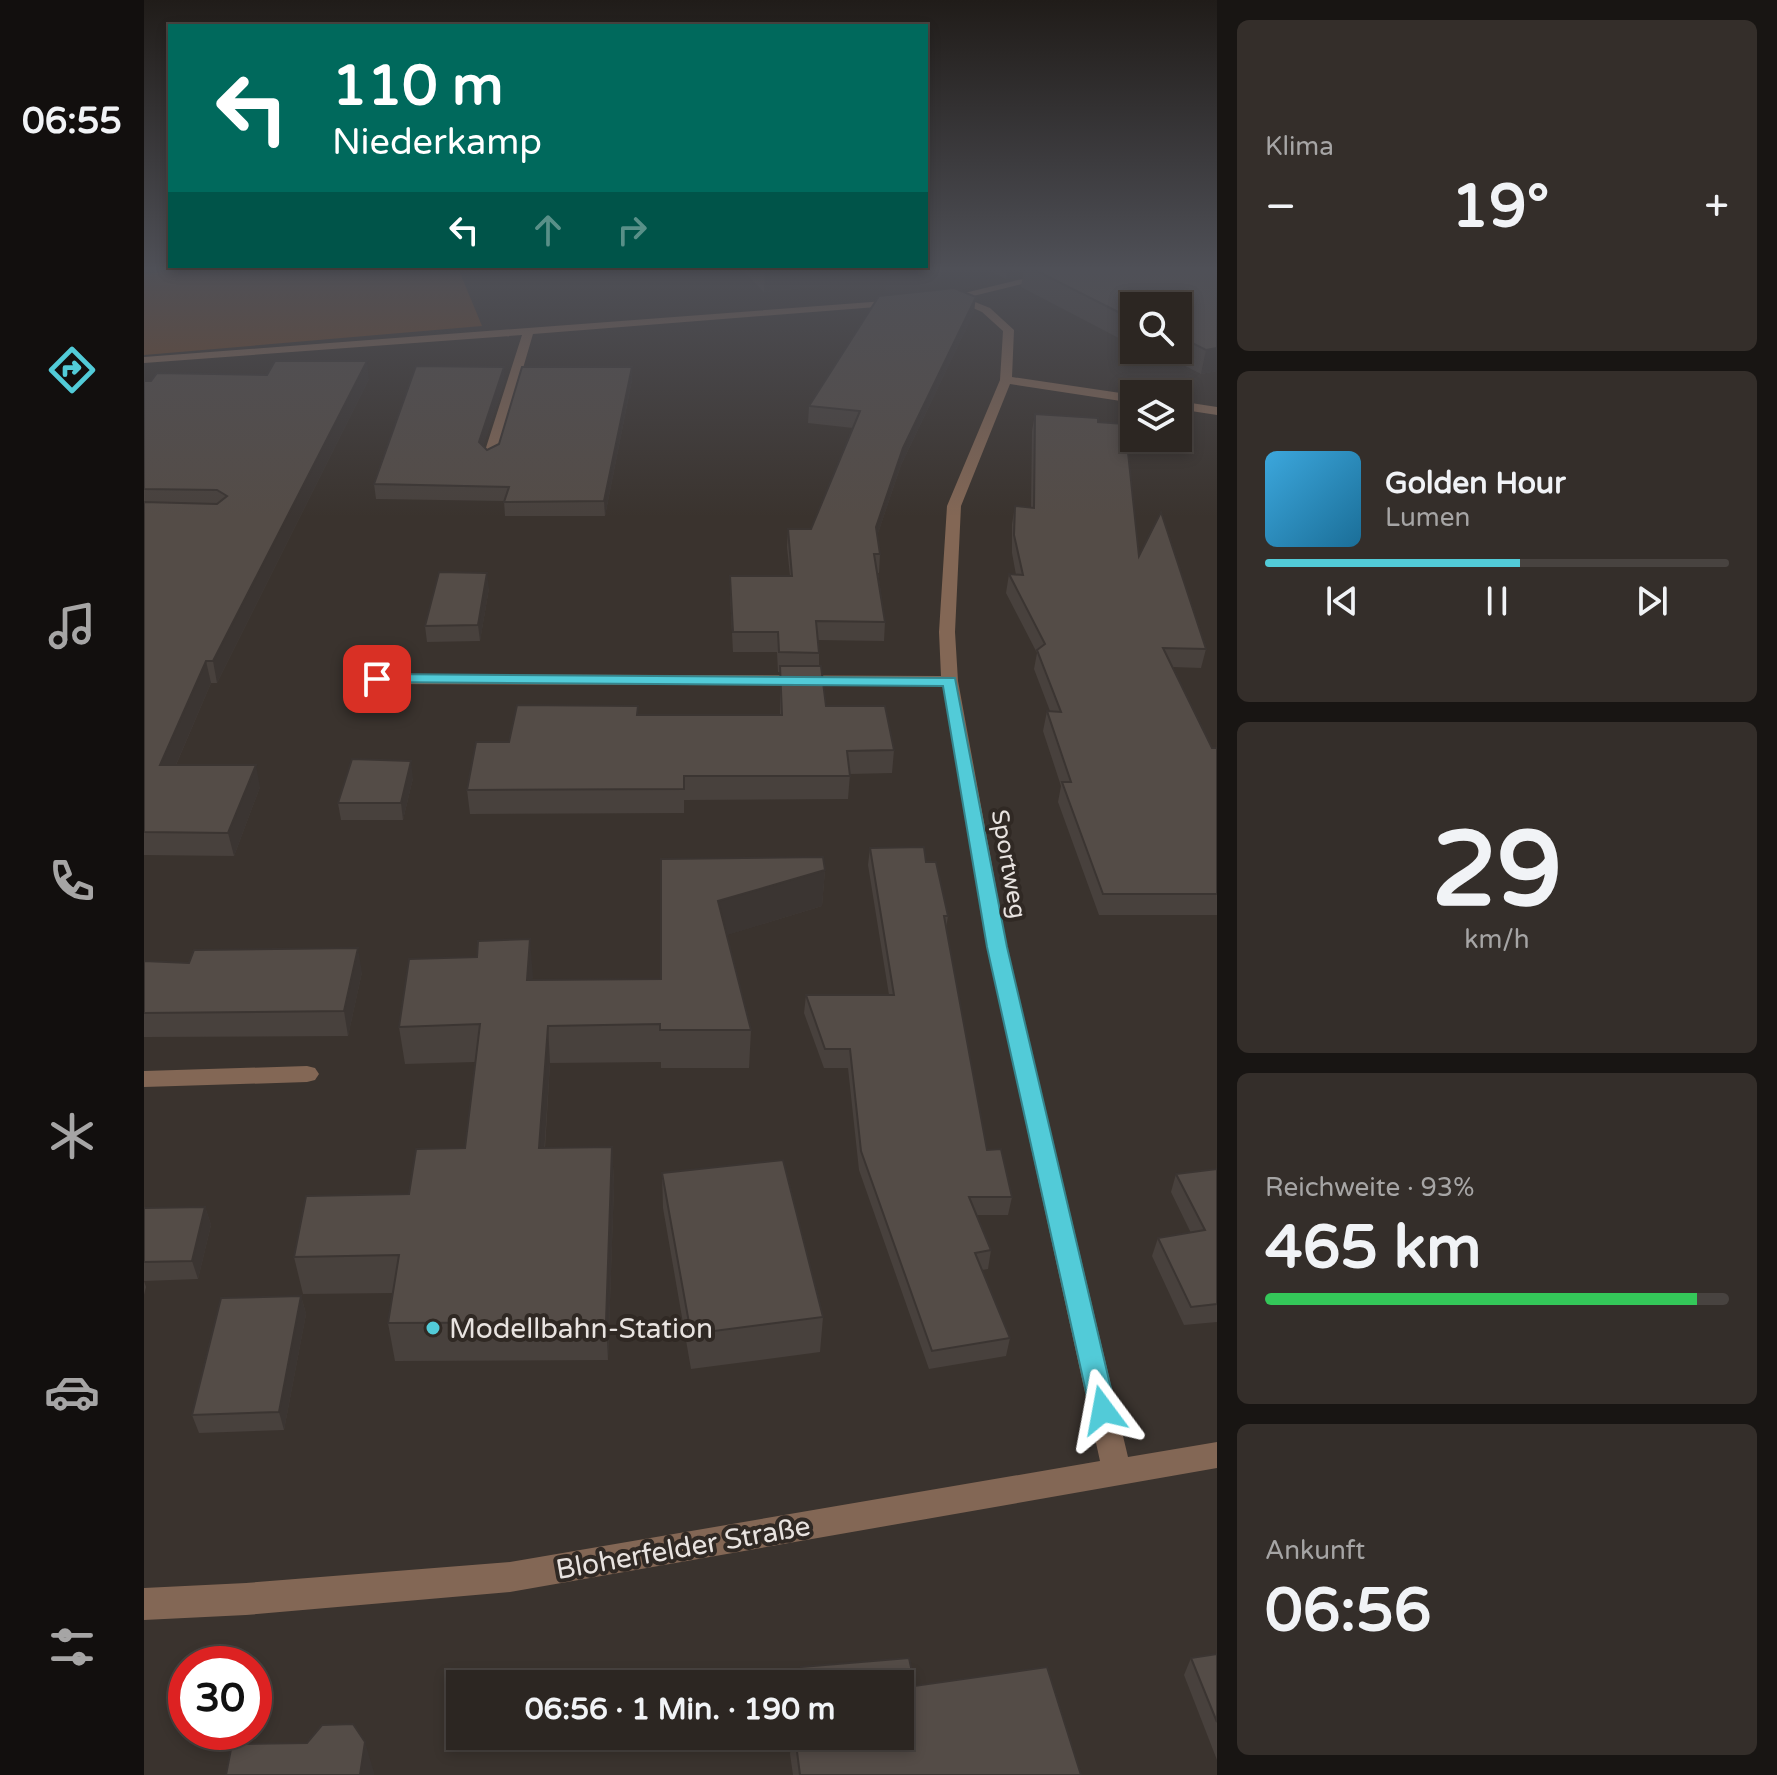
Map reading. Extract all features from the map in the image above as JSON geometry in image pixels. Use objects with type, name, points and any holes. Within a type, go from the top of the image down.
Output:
[{"type":"street","points":[[144,360],[262,351]]},
{"type":"street","points":[[490,457],[523,351]]},
{"type":"street","name":"Sportweg","points":[[1008,351],[1006,380],[954,506],[947,632],[950,681],[997,947],[1117,1471]]},
{"type":"street","points":[[1006,380],[1120,397]]},
{"type":"street","points":[[1192,407],[1217,411]]},
{"type":"street","points":[[377,679],[950,681]]},
{"type":"street","points":[[144,1079],[307,1074]]},
{"type":"street","name":"Bloherfelder Straße","points":[[144,1604],[246,1599],[510,1577],[1217,1455]]},
{"type":"shaded area","points":[[144,351],[193,351],[144,355]]},
{"type":"building","points":[[844,351],[950,351],[903,448],[876,527],[880,554],[874,554],[885,622],[816,621],[819,653],[779,652],[778,632],[733,632],[730,576],[792,576],[788,529],[811,529],[860,411],[809,406]]},
{"type":"building","points":[[275,361],[367,361],[213,661],[206,661],[160,765],[256,765],[228,833],[144,832],[144,502],[217,504],[227,496],[217,490],[144,489],[144,381],[151,381],[157,373],[267,375]]},
{"type":"building","points":[[416,366],[504,367],[479,442],[487,450],[499,444],[522,367],[632,367],[604,501],[504,502],[509,487],[374,484]]},
{"type":"building","points":[[1035,414],[1098,418],[1098,422],[1120,424],[1120,452],[1128,452],[1139,556],[1161,512],[1206,649],[1163,648],[1212,748],[1217,748],[1217,894],[1103,894],[1062,782],[1071,782],[1047,711],[1061,712],[1037,650],[1045,644],[1009,574],[1023,575],[1014,535],[1015,506],[1034,508]]},
{"type":"building","points":[[439,572],[487,573],[478,625],[425,626]]},
{"type":"building","points":[[780,666],[821,666],[826,706],[885,706],[894,750],[847,751],[850,776],[684,776],[684,789],[467,790],[476,742],[509,742],[517,705],[638,706],[637,715],[782,715]]},
{"type":"building","points":[[352,759],[411,761],[401,803],[338,803]]},
{"type":"building","points":[[924,847],[926,862],[936,862],[948,916],[944,916],[987,1150],[1001,1149],[1012,1197],[969,1197],[991,1250],[975,1253],[1010,1338],[932,1351],[861,1151],[850,1049],[825,1049],[806,995],[894,995],[870,848]]},
{"type":"building","points":[[823,857],[825,870],[718,901],[751,1030],[660,1030],[660,1024],[548,1026],[539,1148],[612,1147],[606,1322],[388,1323],[399,1255],[294,1257],[306,1196],[409,1194],[416,1149],[465,1148],[480,1024],[399,1027],[409,959],[477,957],[478,941],[530,939],[527,980],[661,979],[661,859]]},
{"type":"building","points":[[358,948],[344,1011],[144,1013],[144,961],[189,963],[194,950]]},
{"type":"building","points":[[783,1160],[823,1317],[691,1334],[662,1173]]},
{"type":"building","points":[[1217,1169],[1217,1304],[1191,1307],[1158,1238],[1205,1230],[1176,1174]]},
{"type":"building","points":[[205,1207],[192,1261],[144,1262],[144,1208]]},
{"type":"building","points":[[301,1296],[279,1412],[192,1415],[221,1298]]},
{"type":"building","points":[[1217,1654],[1217,1722],[1191,1658]]},
{"type":"building","points":[[909,1658],[912,1670],[801,1670],[801,1667]]},
{"type":"building","points":[[1047,1667],[1081,1775],[800,1775],[797,1750],[914,1750],[914,1681],[915,1686]]},
{"type":"building","points":[[353,1724],[365,1742],[360,1775],[226,1775],[231,1750],[272,1750],[272,1743],[307,1743],[322,1725]]},
{"type":"place","name":"Modellbahn-Station","points":[[433,1328]]},
{"type":"route","points":[[377,679],[950,681],[997,947],[1103,1410]]}]
